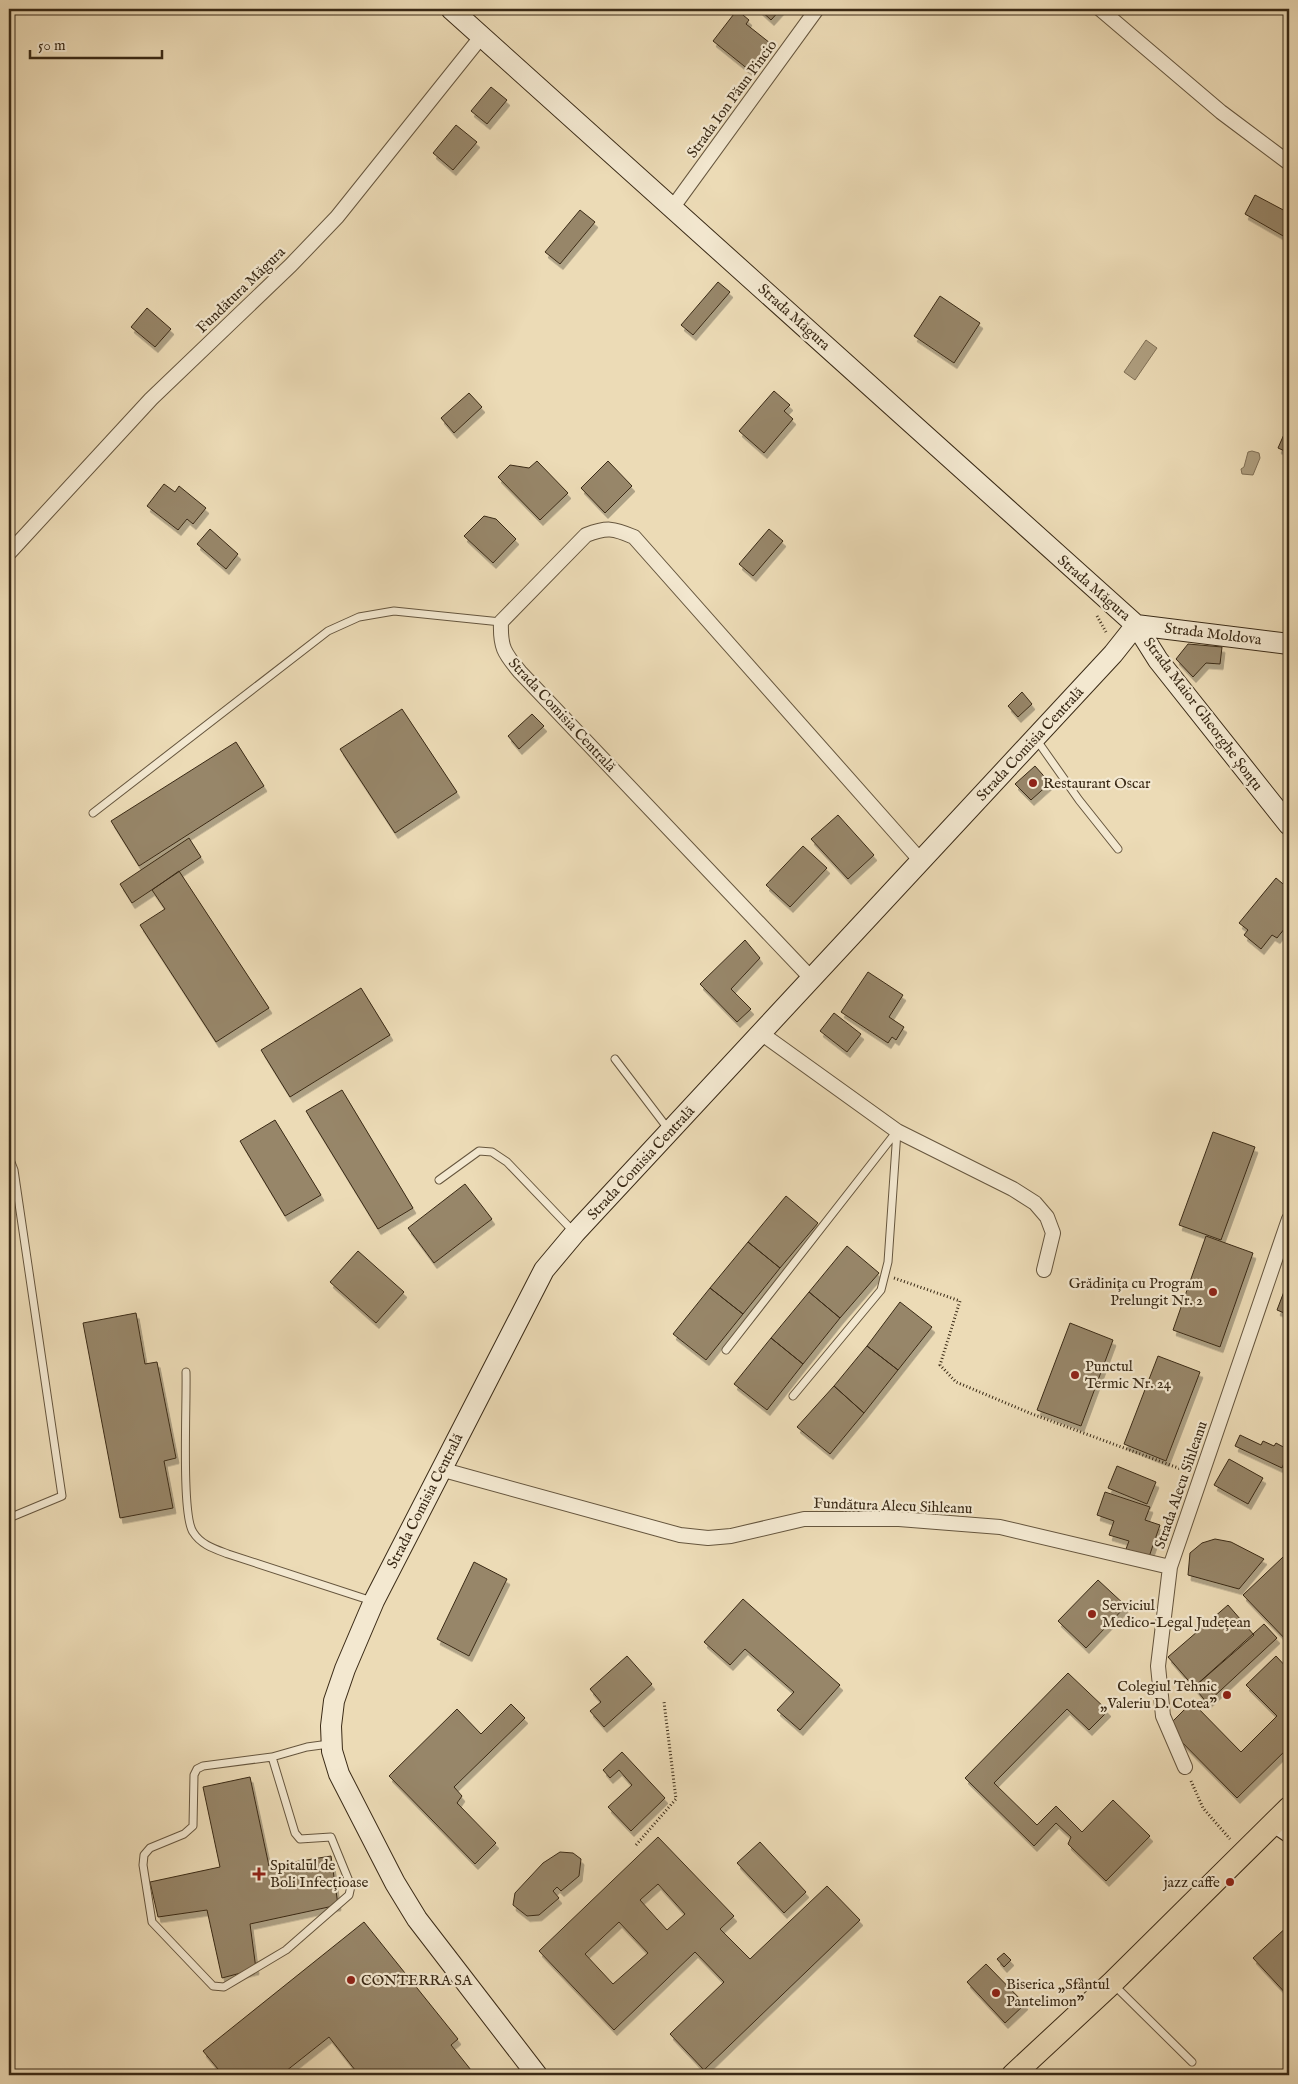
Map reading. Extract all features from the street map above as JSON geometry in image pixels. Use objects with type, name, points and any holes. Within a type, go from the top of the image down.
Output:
[{"type":"main road","points":[[1013,2075],[1112,1983],[1250,1847],[1284,1821]]},
{"type":"street","name":"Strada Măgura","points":[[451,9],[1136,626]]},
{"type":"street","name":"Strada Ion Păun Pincio","points":[[673,207],[817,9]]},
{"type":"street","points":[[1100,9],[1221,112],[1289,163]]},
{"type":"street","name":"Fundătura Măgura","points":[[9,553],[151,399],[291,265],[337,217],[481,37]]},
{"type":"street","points":[[501,622],[586,535],[602,529],[615,529],[634,537],[921,861]]},
{"type":"street","name":"Strada Comisia Centrală","points":[[501,622],[500,637],[504,652],[520,672],[811,978]]},
{"type":"street","name":"Strada Moldova","points":[[1136,626],[1289,644]]},
{"type":"street","name":"Strada Comisia Centrală","points":[[537,2075],[417,1919],[399,1890],[339,1774],[332,1744],[331,1726],[334,1702],[345,1669],[374,1601],[440,1469],[544,1270],[575,1233],[1036,738],[1136,626]]},
{"type":"street","name":"Strada Maior Gheorghe Șonțu","points":[[1136,626],[1158,660],[1289,825]]},
{"type":"street","points":[[762,1034],[897,1131],[1013,1189],[1035,1203],[1048,1217],[1053,1233],[1044,1270]]},
{"type":"street","name":"Strada Alecu Sihleanu","points":[[1185,1768],[1163,1716],[1158,1666],[1170,1567],[1289,1219]]},
{"type":"street","name":"Fundătura Alecu Sihleanu","points":[[440,1469],[680,1535],[708,1538],[732,1536],[804,1519],[899,1520],[1000,1527],[1170,1567]]},
{"type":"lane","points":[[93,813],[328,631],[359,616],[394,611],[501,622]]},
{"type":"lane","points":[[1036,738],[1079,800],[1118,849]]},
{"type":"lane","points":[[615,1059],[671,1132]]},
{"type":"lane","points":[[792,1396],[881,1290],[888,1262],[897,1131]]},
{"type":"lane","points":[[726,1350],[897,1131]]},
{"type":"lane","points":[[439,1180],[479,1151],[492,1152],[507,1162],[575,1233]]},
{"type":"lane","points":[[9,1157],[14,1170],[62,1496],[9,1518]]},
{"type":"lane","points":[[186,1372],[187,1501],[192,1532],[206,1546],[374,1601]]},
{"type":"lane","points":[[272,1757],[295,1833],[300,1839],[331,1837],[351,1886],[349,1895],[286,1950],[224,1987],[213,1986],[152,1922],[143,1865],[144,1855],[150,1848],[184,1834],[192,1826],[194,1775],[197,1769],[203,1766],[272,1757],[307,1747],[332,1744]]},
{"type":"lane","points":[[1112,1983],[1192,2062]]},
{"type":"path","points":[[1094,589],[1086,602],[1106,629],[1104,647],[1113,654]]},
{"type":"path","points":[[885,1275],[960,1301],[940,1365],[956,1382],[1066,1427],[1201,1476]]},
{"type":"path","points":[[636,1845],[676,1799],[664,1702]]},
{"type":"path","points":[[1185,1768],[1203,1808],[1220,1829],[1231,1840],[1250,1847]]},
{"type":"shaded area","points":[[1146,340],[1157,348],[1135,380],[1124,372]]},
{"type":"shaded area","points":[[1248,452],[1259,453],[1260,458],[1253,475],[1242,474],[1241,469],[1244,467]]},
{"type":"building","points":[[759,9],[781,9],[771,20]]},
{"type":"building","points":[[737,10],[749,20],[746,24],[770,43],[749,70],[713,41]]},
{"type":"building","points":[[491,87],[507,100],[487,124],[471,111]]},
{"type":"building","points":[[456,125],[477,142],[453,170],[433,153]]},
{"type":"building","points":[[1255,195],[1289,213],[1289,229],[1285,237],[1245,214]]},
{"type":"building","points":[[580,210],[595,222],[560,264],[545,252]]},
{"type":"building","points":[[718,282],[730,292],[693,335],[681,325]]},
{"type":"building","points":[[940,296],[980,323],[954,363],[914,336]]},
{"type":"building","points":[[147,308],[171,329],[155,347],[131,327]]},
{"type":"building","points":[[774,391],[790,405],[784,411],[793,419],[764,453],[739,431]]},
{"type":"building","points":[[469,393],[482,407],[454,433],[441,418]]},
{"type":"building","points":[[1289,423],[1289,453],[1278,448]]},
{"type":"building","points":[[537,461],[568,493],[540,520],[498,477],[510,465],[529,468]]},
{"type":"building","points":[[608,461],[632,486],[605,513],[581,488]]},
{"type":"building","points":[[164,484],[175,492],[179,486],[206,508],[193,524],[187,519],[178,530],[147,506]]},
{"type":"building","points":[[484,516],[496,519],[516,539],[493,563],[464,536]]},
{"type":"building","points":[[210,529],[238,554],[226,569],[197,544]]},
{"type":"building","points":[[769,529],[783,541],[753,576],[739,564]]},
{"type":"building","points":[[1188,644],[1222,647],[1220,664],[1206,663],[1193,677],[1176,659]]},
{"type":"building","points":[[1022,692],[1032,704],[1018,717],[1008,706]]},
{"type":"building","points":[[402,709],[457,792],[395,833],[340,749]]},
{"type":"building","points":[[532,714],[544,726],[519,749],[508,736]]},
{"type":"building","points":[[236,742],[264,786],[139,866],[111,821]]},
{"type":"building","name":"Restaurant Oscar","points":[[1035,766],[1050,783],[1031,800],[1015,784]]},
{"type":"building","points":[[838,815],[874,855],[848,879],[811,839]]},
{"type":"building","points":[[189,838],[201,857],[132,903],[120,884]]},
{"type":"building","points":[[803,846],[827,868],[790,907],[766,885]]},
{"type":"building","points":[[179,871],[269,1008],[216,1042],[140,925],[165,909],[152,890]]},
{"type":"building","points":[[1276,878],[1289,889],[1289,923],[1277,938],[1272,935],[1261,949],[1244,935],[1248,930],[1239,923]]},
{"type":"building","points":[[745,940],[760,958],[731,989],[751,1009],[737,1022],[700,984]]},
{"type":"building","points":[[868,972],[903,995],[889,1017],[904,1027],[896,1040],[892,1037],[888,1043],[841,1012]]},
{"type":"building","points":[[361,988],[390,1035],[290,1097],[261,1050]]},
{"type":"building","points":[[834,1013],[861,1034],[847,1052],[820,1031]]},
{"type":"building","points":[[342,1090],[413,1208],[378,1229],[306,1111]]},
{"type":"building","points":[[275,1120],[321,1195],[285,1216],[240,1141]]},
{"type":"building","points":[[1213,1132],[1255,1147],[1221,1240],[1179,1225]]},
{"type":"building","points":[[465,1184],[492,1219],[434,1263],[408,1228]]},
{"type":"building","points":[[786,1196],[818,1223],[780,1268],[748,1242]]},
{"type":"building","name":"Grădinița cu Program Prelungit Nr. 2","points":[[1206,1236],[1253,1253],[1220,1347],[1173,1330]]},
{"type":"building","points":[[748,1242],[780,1268],[743,1314],[710,1288]]},
{"type":"building","points":[[847,1246],[879,1273],[840,1318],[809,1292]]},
{"type":"building","points":[[358,1251],[404,1292],[376,1323],[330,1282]]},
{"type":"building","points":[[1289,1281],[1289,1315],[1277,1310]]},
{"type":"building","points":[[710,1288],[743,1314],[706,1360],[673,1334]]},
{"type":"building","points":[[809,1292],[840,1318],[803,1364],[771,1338]]},
{"type":"building","points":[[900,1302],[932,1327],[898,1370],[867,1346]]},
{"type":"building","points":[[136,1313],[145,1364],[157,1362],[176,1458],[164,1461],[173,1508],[120,1518],[83,1323]]},
{"type":"building","name":"Punctul Termic Nr. 24","points":[[1070,1323],[1113,1340],[1081,1426],[1037,1410]]},
{"type":"building","points":[[771,1338],[803,1364],[767,1410],[734,1384]]},
{"type":"building","points":[[867,1346],[898,1370],[864,1413],[834,1386]]},
{"type":"building","points":[[1158,1356],[1200,1372],[1166,1461],[1124,1444]]},
{"type":"building","points":[[834,1386],[864,1413],[830,1454],[797,1427]]},
{"type":"building","points":[[1240,1435],[1261,1445],[1263,1441],[1274,1446],[1276,1443],[1289,1450],[1282,1468],[1235,1446]]},
{"type":"building","points":[[1229,1459],[1263,1478],[1248,1504],[1214,1485]]},
{"type":"building","points":[[1117,1466],[1156,1482],[1147,1504],[1108,1488]]},
{"type":"building","points":[[1105,1492],[1150,1507],[1145,1520],[1160,1525],[1149,1557],[1126,1549],[1129,1541],[1109,1535],[1114,1521],[1097,1515]]},
{"type":"building","points":[[1215,1539],[1231,1542],[1264,1559],[1239,1589],[1188,1575],[1190,1553],[1202,1543]]},
{"type":"building","points":[[1283,1557],[1289,1563],[1289,1643],[1243,1595]]},
{"type":"building","points":[[474,1562],[507,1579],[469,1656],[437,1639]]},
{"type":"building","name":"Serviciul Medico-Legal Județean","points":[[1098,1580],[1126,1606],[1086,1648],[1058,1621]]},
{"type":"building","points":[[743,1599],[840,1685],[800,1730],[777,1710],[794,1692],[745,1649],[730,1665],[704,1642]]},
{"type":"building","points":[[1228,1605],[1254,1635],[1194,1687],[1168,1657]]},
{"type":"building","points":[[1264,1624],[1277,1638],[1207,1703],[1194,1687]]},
{"type":"building","points":[[627,1656],[652,1684],[604,1727],[590,1711],[601,1702],[590,1689]]},
{"type":"building","points":[[1276,1656],[1289,1670],[1289,1747],[1237,1798],[1167,1727],[1192,1702],[1241,1752],[1277,1716],[1246,1685]]},
{"type":"building","points":[[1068,1673],[1108,1711],[1089,1730],[1067,1709],[994,1783],[1037,1825],[1056,1806],[1082,1832],[1113,1800],[1150,1836],[1106,1881],[1068,1844],[1071,1837],[1056,1823],[1034,1846],[965,1778]]},
{"type":"building","points":[[511,1704],[525,1718],[454,1787],[462,1796],[457,1803],[496,1843],[475,1864],[389,1776],[457,1709],[481,1734]]},
{"type":"building","points":[[622,1752],[665,1798],[631,1831],[608,1807],[632,1785],[619,1770],[610,1778],[603,1770]]},
{"type":"building","name":"Spitalul de Boli Infecțioase","points":[[250,1777],[269,1866],[331,1856],[338,1905],[250,1924],[256,1969],[222,1978],[207,1910],[158,1917],[150,1882],[220,1867],[203,1787]]},
{"type":"building","points":[[658,1837],[734,1916],[720,1929],[750,1959],[827,1886],[860,1920],[704,2070],[670,2034],[724,1982],[695,1952],[614,2030],[539,1951]],"holes":[[[658,1884],[685,1914],[667,1930],[640,1900]],[[619,1922],[648,1953],[613,1984],[585,1954]]]},
{"type":"building","points":[[760,1842],[806,1892],[784,1913],[737,1863]]},
{"type":"building","points":[[560,1852],[573,1853],[581,1859],[579,1876],[561,1891],[557,1887],[553,1891],[559,1898],[539,1915],[527,1916],[513,1905],[515,1893],[543,1863]]},
{"type":"building","name":"CONTERRA SA","points":[[364,1922],[458,2039],[451,2045],[475,2075],[359,2075],[329,2037],[281,2075],[223,2075],[203,2051]]},
{"type":"building","points":[[1289,1925],[1289,1997],[1253,1958]]},
{"type":"building","points":[[1004,1953],[1011,1960],[1004,1967],[997,1959]]},
{"type":"building","name":"Biserica „Sfântul Pantelimon\"","points":[[986,1964],[1025,2004],[1005,2023],[967,1982]]},
{"type":"place","name":"Restaurant Oscar","points":[[1033,783]]},
{"type":"place","name":"Grădinița cu Program Prelungit Nr. 2","points":[[1213,1292]]},
{"type":"place","name":"Punctul Termic Nr. 24","points":[[1075,1375]]},
{"type":"place","name":"Serviciul Medico-Legal Județean","points":[[1092,1614]]},
{"type":"place","name":"Colegiul Tehnic „Valeriu D. Cotea\"","points":[[1227,1695]]},
{"type":"place","name":"Spitalul de Boli Infecțioase","points":[[259,1874]]},
{"type":"place","name":"jazz caffe","points":[[1230,1882]]},
{"type":"place","name":"CONTERRA SA","points":[[351,1980]]},
{"type":"place","name":"Biserica „Sfântul Pantelimon\"","points":[[996,1993]]}]
